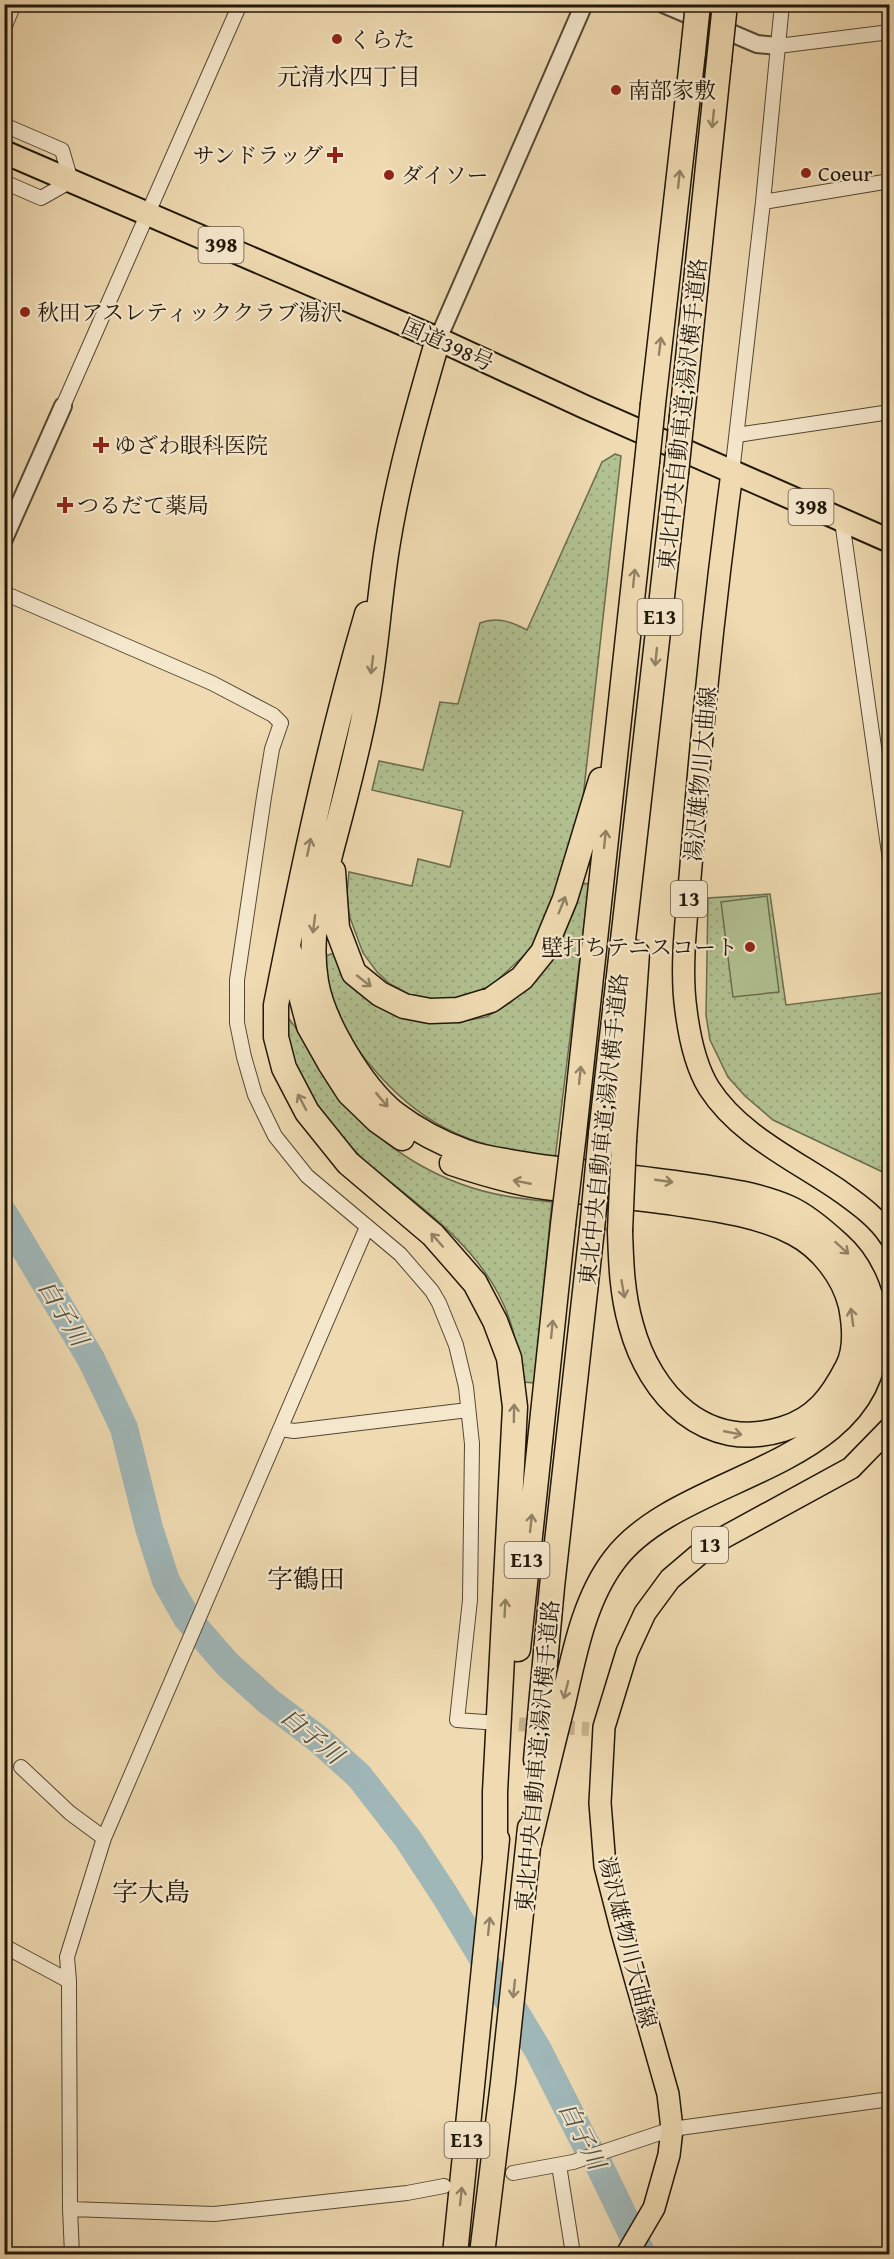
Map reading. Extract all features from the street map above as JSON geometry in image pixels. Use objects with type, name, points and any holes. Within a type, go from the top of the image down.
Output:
[{"type":"highway","name":"東北中央自動車道;湯沢横手道路","points":[[455,2254],[495,1855],[563,1225],[698,4]]},
{"type":"highway","name":"東北中央自動車道;湯沢横手道路","points":[[482,2254],[520,1931],[552,1587],[676,473],[725,4]]},
{"type":"highway","name":"国道398号","points":[[4,152],[438,339],[732,473],[890,541]]},
{"type":"highway","points":[[438,339],[408,442],[387,545],[367,702],[312,926],[316,984],[328,1022],[352,1064],[391,1110],[425,1133],[470,1154],[545,1168],[651,1179],[745,1193],[793,1209],[851,1256],[864,1281],[873,1308],[877,1334],[874,1357],[864,1384],[849,1410],[829,1429],[792,1455],[668,1513],[639,1533],[614,1560],[598,1588],[580,1633],[529,1843]]},
{"type":"highway","points":[[387,545],[340,705],[276,1005],[276,1037],[284,1068],[308,1112],[348,1163],[433,1235],[475,1283],[495,1321],[509,1358],[515,1407],[495,1792],[495,1855]]},
{"type":"highway","points":[[332,847],[337,928],[354,973],[380,994],[404,1006],[430,1011],[458,1010],[491,1000],[522,978],[543,952],[565,899],[618,719]]},
{"type":"highway","points":[[288,945],[309,1026],[331,1065],[349,1093],[378,1121],[413,1145],[445,1161],[489,1176],[542,1186],[713,1208],[766,1221],[796,1234],[819,1252],[840,1278],[848,1294],[853,1316],[852,1358],[831,1397],[814,1413],[794,1426],[748,1436],[698,1423],[672,1404],[646,1366],[631,1327],[621,1282],[620,1231],[624,1140],[645,863],[644,762]]},
{"type":"main road","name":"湯沢雄物川大曲線","points":[[732,473],[717,592],[695,819],[686,944],[685,1008],[693,1048],[708,1087],[730,1113],[755,1136],[806,1167],[856,1203],[884,1228],[890,1237]]},
{"type":"main road","name":"湯沢雄物川大曲線","points":[[627,2254],[654,2208],[669,2155],[672,2129],[668,2094],[605,1866],[597,1728],[645,1613],[670,1579],[711,1545],[851,1468],[890,1428]]},
{"type":"street","points":[[4,28],[15,4]]},
{"type":"street","points":[[4,539],[240,4]]},
{"type":"street","points":[[438,339],[584,4]]},
{"type":"street","points":[[663,4],[757,44],[778,46],[890,32]]},
{"type":"street","points":[[732,473],[764,202],[782,4]]},
{"type":"street","points":[[4,125],[62,150],[71,181],[41,198],[4,182]]},
{"type":"street","points":[[764,202],[890,182]]},
{"type":"street","points":[[737,435],[890,411]]},
{"type":"street","points":[[842,521],[890,860]]},
{"type":"street","points":[[4,593],[212,682],[273,715],[281,723],[272,749],[237,980],[237,1023],[244,1058],[255,1095],[275,1136],[307,1176],[400,1254],[432,1291],[456,1345],[466,1387],[472,1444],[470,1600],[457,1720],[498,1723]]},
{"type":"street","points":[[72,2254],[67,1957],[104,1838],[368,1227]]},
{"type":"street","points":[[281,1429],[294,1431],[468,1410]]},
{"type":"street","points":[[21,1767],[70,1813],[104,1838]]},
{"type":"street","points":[[4,1946],[69,1981]]},
{"type":"street","points":[[513,2173],[566,2164],[672,2129],[890,2099]]},
{"type":"street","points":[[566,2164],[573,2254]]},
{"type":"street","points":[[70,2209],[214,2214],[407,2193],[444,2186]]},
{"type":"green space","points":[[615,454],[621,456],[581,816],[543,929],[530,950],[492,985],[471,995],[449,1000],[430,1000],[409,994],[390,984],[377,972],[363,953],[349,915],[347,894],[349,872],[412,886],[418,859],[450,867],[463,811],[372,790],[379,761],[423,770],[440,702],[458,704],[480,623],[492,620],[504,621],[527,630],[602,462]]},
{"type":"green space","points":[[582,883],[589,884],[555,1159],[480,1142],[437,1124],[417,1111],[378,1074],[347,1033],[332,1000],[323,957],[334,953],[347,976],[457,1022],[486,1017],[510,1003],[531,983],[573,914]]},
{"type":"green space","points":[[770,894],[786,1005],[889,992],[889,1175],[773,1120],[745,1096],[728,1077],[710,1040],[706,1015],[708,898]]},
{"type":"green space","name":"壁打ちテニスコート","points":[[767,896],[779,992],[733,997],[721,902]]},
{"type":"green space","points":[[282,1010],[347,1104],[380,1137],[399,1152],[461,1184],[506,1196],[552,1202],[534,1383],[523,1382],[515,1338],[508,1316],[486,1274],[455,1237],[437,1220],[351,1147],[316,1102],[296,1069],[289,1052],[284,1034]]},
{"type":"waterway","name":"白子川","points":[[4,1214],[91,1359],[124,1428],[149,1528],[166,1581],[187,1618],[228,1665],[359,1776],[408,1839],[446,1897],[538,2050],[585,2143],[597,2161],[642,2254]]},
{"type":"tunnel","points":[[498,1723],[589,1729]]},
{"type":"place","name":"くらた","points":[[337,39]]},
{"type":"place","name":"南部家敷","points":[[616,90]]},
{"type":"place","name":"サンドラッグ","points":[[335,155]]},
{"type":"place","name":"Coeur","points":[[806,173]]},
{"type":"place","name":"ダイソー","points":[[389,175]]},
{"type":"place","name":"秋田アスレティッククラブ湯沢","points":[[25,312]]},
{"type":"place","name":"ゆざわ眼科医院","points":[[101,445]]},
{"type":"place","name":"つるだて薬局","points":[[65,505]]},
{"type":"place","name":"壁打ちテニスコート","points":[[750,947]]},
{"type":"district","name":"元清水四丁目","points":[[349,77]]},
{"type":"district","name":"字鶴田","points":[[306,1579]]},
{"type":"district","name":"字大島","points":[[151,1892]]}]
